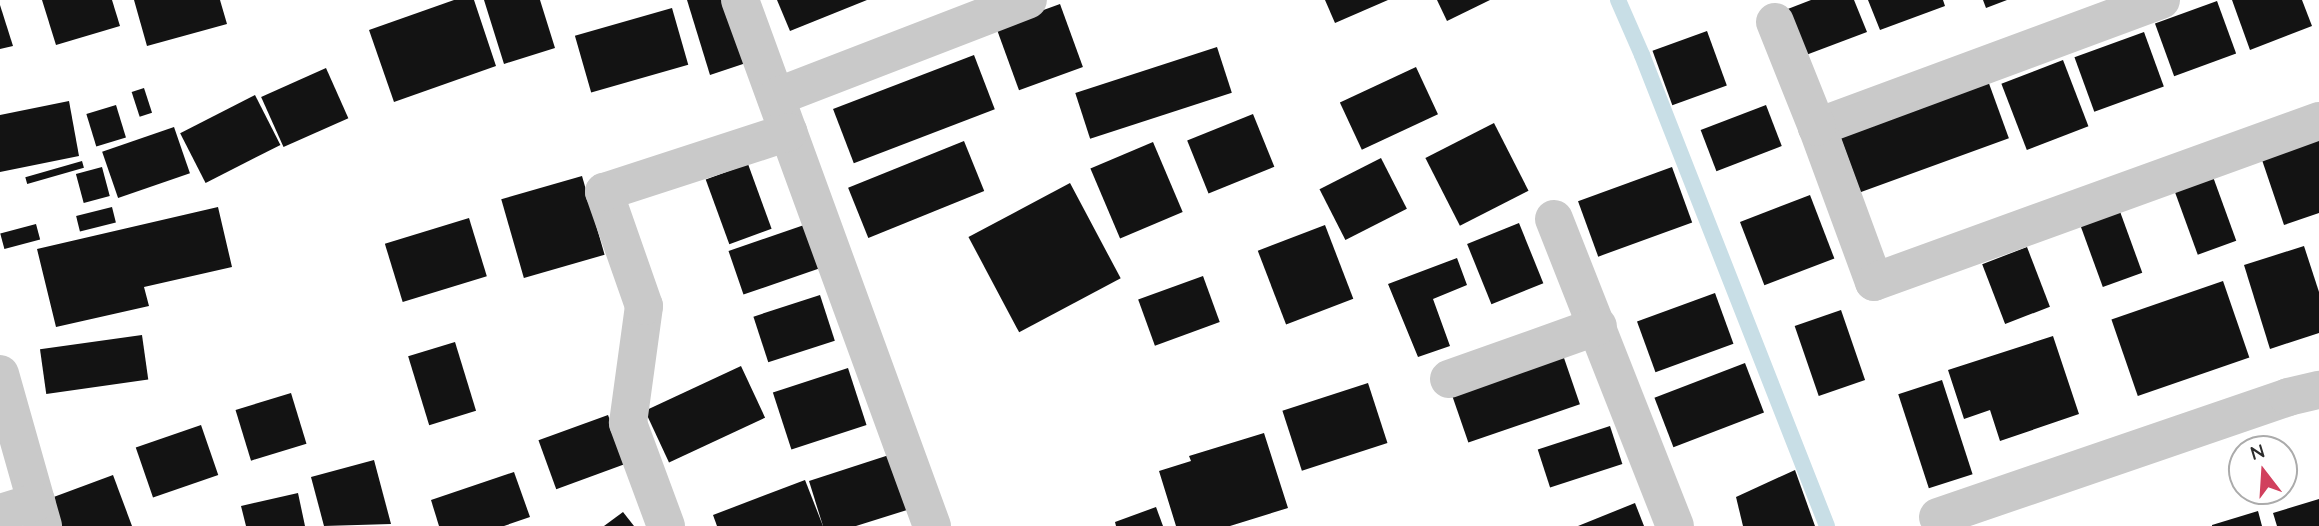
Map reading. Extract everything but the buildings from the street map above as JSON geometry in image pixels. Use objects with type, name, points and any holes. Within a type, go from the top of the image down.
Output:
[{"type":"street","points":[[740,0],[932,526]]},
{"type":"street","points":[[776,97],[1028,0]]},
{"type":"street","points":[[1817,127],[2161,0]]},
{"type":"street","points":[[1775,22],[1874,282],[2319,121]]},
{"type":"street","points":[[666,526],[628,423],[644,306],[604,192],[789,132]]},
{"type":"street","points":[[1554,219],[1675,526]]},
{"type":"street","points":[[1449,379],[1598,326]]},
{"type":"street","points":[[0,374],[39,514],[0,513]]},
{"type":"street","points":[[1938,517],[2288,397],[2319,390]]},
{"type":"waterway","points":[[1618,0],[1827,526]]}]
